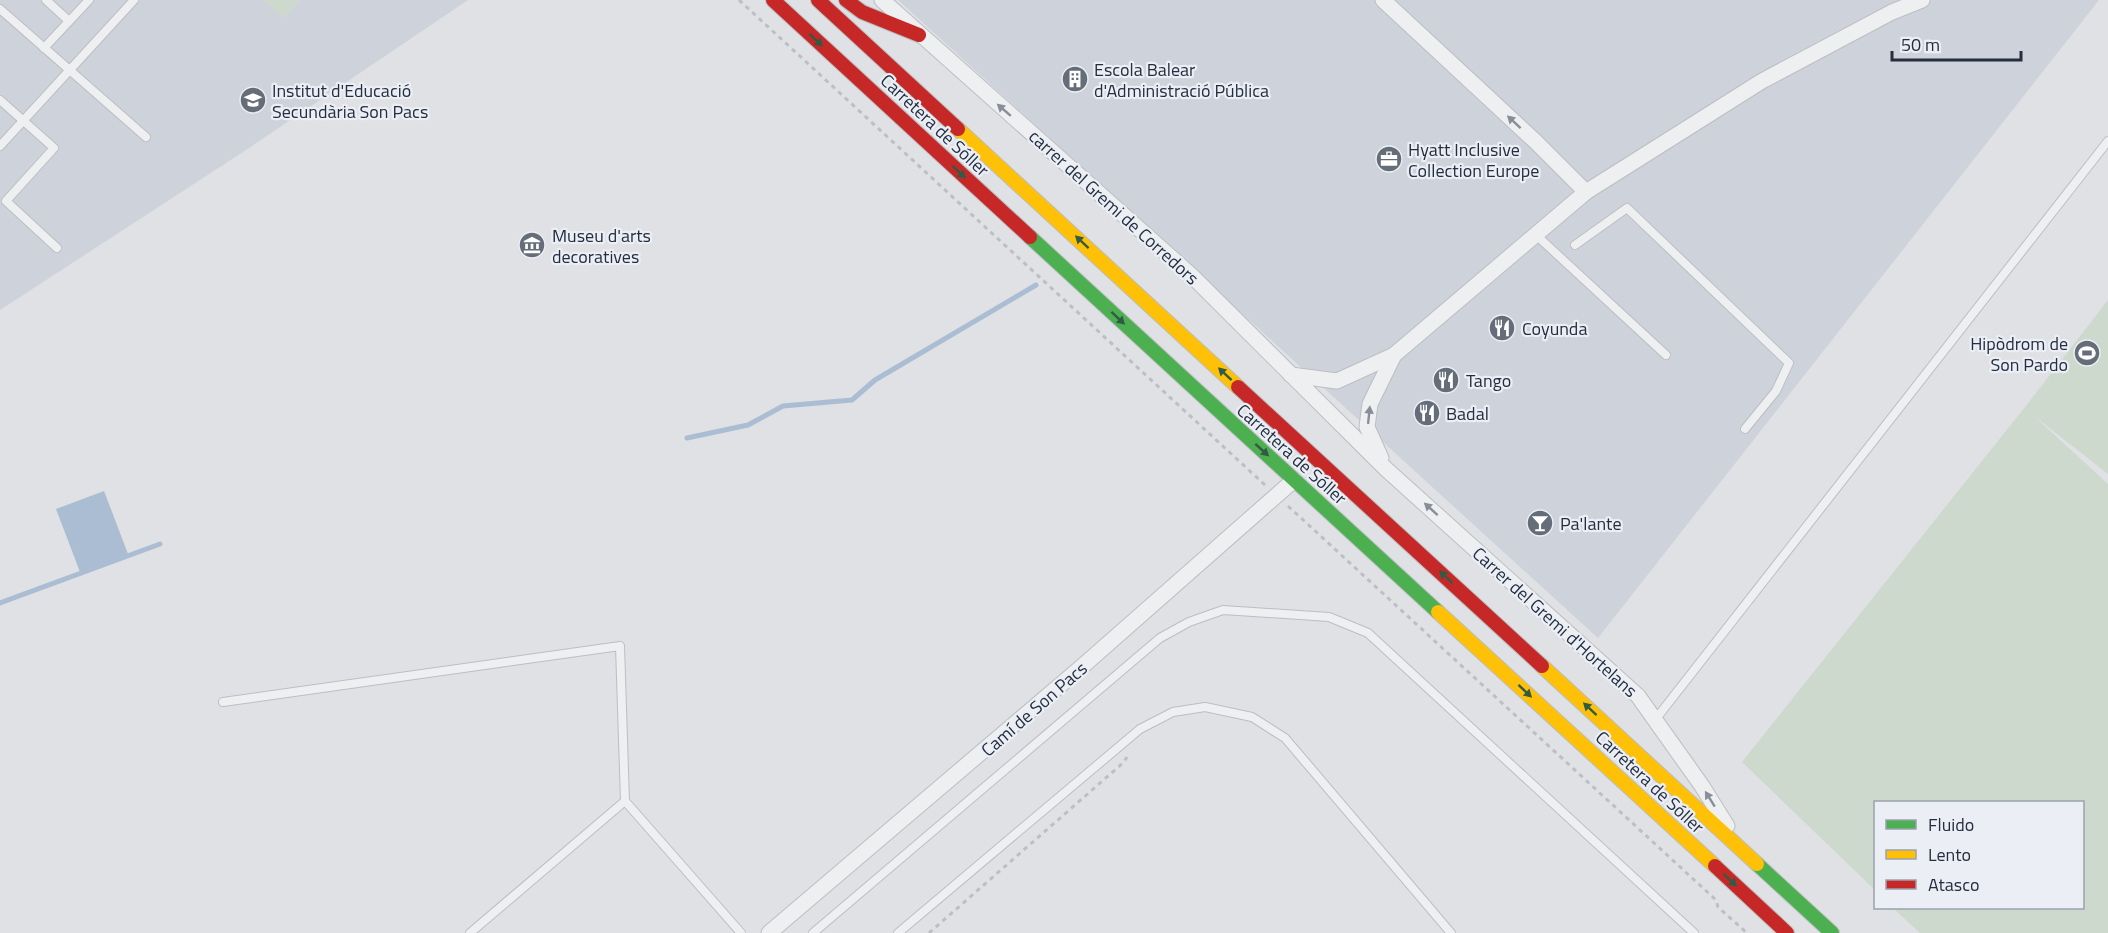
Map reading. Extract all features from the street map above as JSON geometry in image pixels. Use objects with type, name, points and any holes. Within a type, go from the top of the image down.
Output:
[{"type":"main road","name":"Carretera de Sóller","points":[[773,0],[1787,933]]},
{"type":"main road","name":"Carretera de Sóller","points":[[818,0],[1832,933]]},
{"type":"main road","points":[[846,0],[862,12],[919,35]]},
{"type":"street","name":"carrer del Gremi de Corredors","points":[[882,0],[1192,276],[1339,422]]},
{"type":"street","points":[[1383,0],[1536,142],[1586,192]]},
{"type":"street","points":[[1880,0],[1892,12]]},
{"type":"street","points":[[1291,375],[1337,381],[1394,356],[1534,234],[1586,192],[1762,81],[1892,12],[1922,0]]},
{"type":"street","points":[[1386,469],[1367,427],[1370,404],[1394,356]]},
{"type":"street","name":"Carrer del Gremi d'Hortelans","points":[[1339,422],[1386,469],[1638,696],[1702,786],[1741,849]]},
{"type":"street","name":"Camí de Son Pacs","points":[[770,933],[1068,679],[1294,480]]},
{"type":"lane","points":[[46,0],[69,21]]},
{"type":"lane","points":[[44,48],[89,0]]},
{"type":"lane","points":[[0,146],[134,0]]},
{"type":"lane","points":[[0,9],[146,137]]},
{"type":"lane","points":[[0,100],[54,148],[6,201],[57,248]]},
{"type":"lane","points":[[1655,720],[2108,141]]},
{"type":"lane","points":[[1575,245],[1627,208],[1789,363],[1776,391],[1745,429]]},
{"type":"lane","points":[[1534,234],[1666,355]]},
{"type":"lane","points":[[813,933],[1161,639],[1189,622],[1223,610],[1329,617],[1368,633],[1694,933]]},
{"type":"lane","points":[[223,702],[620,646],[625,801],[741,933]]},
{"type":"lane","points":[[898,933],[1140,729],[1173,712],[1205,707],[1252,717],[1285,738],[1451,933]]},
{"type":"lane","points":[[470,933],[625,801]]},
{"type":"path","points":[[739,0],[1716,900],[1718,907],[1746,933]]},
{"type":"path","points":[[929,933],[1124,762],[1128,754]]},
{"type":"shaded area","points":[[0,0],[468,0],[243,152],[0,310]]},
{"type":"shaded area","points":[[263,0],[300,0],[284,18]]},
{"type":"shaded area","points":[[898,0],[2099,0],[1598,638]]},
{"type":"shaded area","points":[[2108,300],[2108,474],[2034,416],[2108,484],[2108,933],[1920,933],[1894,909],[2084,909],[2084,801],[1874,801],[1874,889],[1742,762]]},
{"type":"water","points":[[104,491],[128,554],[80,572],[56,509]]},
{"type":"waterway","points":[[687,438],[748,425],[783,406],[852,400],[875,380],[1036,285]]},
{"type":"waterway","points":[[0,603],[160,544]]},
{"type":"traffic: fast","points":[[1030,237],[1438,612]]},
{"type":"traffic: fast","points":[[1757,864],[1832,933]]},
{"type":"traffic: slow","points":[[958,129],[1238,387]]},
{"type":"traffic: slow","points":[[1438,612],[1715,866]]},
{"type":"traffic: slow","points":[[1542,666],[1757,864]]},
{"type":"traffic: jam","points":[[773,0],[1030,237]]},
{"type":"traffic: jam","points":[[818,0],[958,129]]},
{"type":"traffic: jam","points":[[846,0],[862,12],[919,35]]},
{"type":"traffic: jam","points":[[1238,387],[1542,666]]},
{"type":"traffic: jam","points":[[1715,866],[1787,933]]},
{"type":"place","name":"Escola Balear d'Administració Pública","points":[[1075,79]]},
{"type":"place","name":"Institut d'Educació Secundària Son Pacs","points":[[253,100]]},
{"type":"place","name":"Hyatt Inclusive Collection Europe","points":[[1389,159]]},
{"type":"place","name":"Museu d'arts decoratives","points":[[532,245]]},
{"type":"place","name":"Coyunda","points":[[1502,328]]},
{"type":"place","name":"Hipòdrom de Son Pardo","points":[[2087,353]]},
{"type":"place","name":"Tango","points":[[1446,380]]},
{"type":"place","name":"Badal","points":[[1427,413]]},
{"type":"place","name":"Pa'lante","points":[[1540,523]]}]
